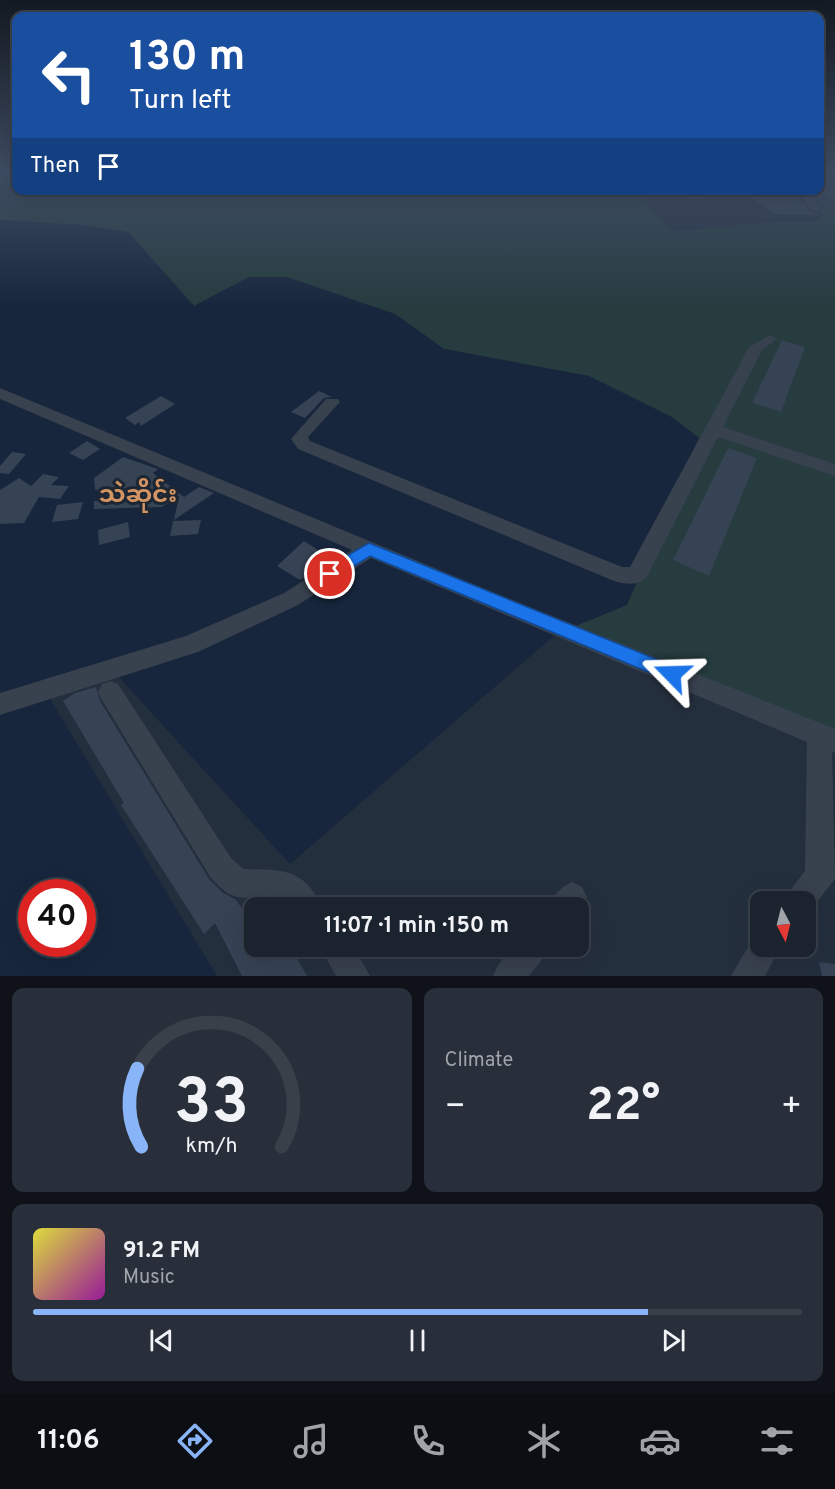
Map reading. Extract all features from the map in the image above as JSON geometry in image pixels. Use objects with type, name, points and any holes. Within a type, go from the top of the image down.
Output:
[{"type":"street","points":[[332,402],[302,434],[299,439],[304,445],[621,574],[635,576],[641,569],[715,430],[756,347],[770,339]]},
{"type":"street","points":[[0,393],[369,549],[827,737],[827,864],[807,891]]},
{"type":"street","points":[[715,430],[835,470]]},
{"type":"street","points":[[0,704],[190,645],[291,599],[369,549]]},
{"type":"street","points":[[111,692],[222,868],[237,883],[276,884],[295,890],[300,897]]},
{"type":"street","points":[[341,957],[354,976]]},
{"type":"street","points":[[509,976],[524,957]]},
{"type":"green space","points":[[0,218],[659,218],[671,231],[733,227],[739,224],[818,221],[820,218],[835,218],[835,741],[556,634],[589,376],[444,349],[395,314],[249,277],[194,306],[128,232],[82,225],[0,220]]},
{"type":"water","points":[[0,220],[82,225],[128,232],[194,306],[249,277],[287,277],[395,314],[444,349],[589,376],[672,417],[699,438],[627,605],[556,634],[290,864],[114,672],[46,692],[217,976],[0,976]]},
{"type":"building","points":[[782,340],[805,347],[781,412],[752,403]]},
{"type":"building","points":[[319,391],[332,397],[324,398],[305,418],[291,412]]},
{"type":"building","points":[[161,396],[175,404],[141,426],[139,422],[135,425],[125,418]]},
{"type":"building","points":[[87,441],[100,449],[83,460],[69,453]]},
{"type":"building","points":[[728,448],[757,458],[709,576],[673,560]]},
{"type":"building","points":[[12,452],[26,454],[9,474],[0,473],[0,466]]},
{"type":"building","points":[[123,457],[158,469],[153,473],[184,497],[199,487],[214,493],[174,520],[179,496],[162,507],[94,509],[94,501],[111,499],[95,489],[94,478]]},
{"type":"building","points":[[43,474],[59,477],[51,485],[69,486],[60,499],[39,497],[24,523],[0,524],[0,490],[19,478],[31,486]]},
{"type":"building","points":[[83,502],[78,519],[52,522],[57,505]]},
{"type":"building","points":[[201,520],[198,534],[170,536],[173,521]]},
{"type":"building","points":[[128,522],[130,537],[99,545],[98,530]]},
{"type":"building","points":[[304,541],[329,557],[315,571],[300,580],[277,566]]},
{"type":"building","points":[[96,687],[100,701],[209,879],[223,893],[235,899],[244,911],[244,957],[296,957],[307,976],[242,976],[215,923],[204,934],[121,805],[124,803],[63,701],[75,693]]},
{"type":"building","points":[[819,962],[835,964],[835,976],[822,976]]},
{"type":"district","name":"သဲဆိုင်း","points":[[138,494]]},
{"type":"route","points":[[330,574],[369,549],[672,674]]}]
